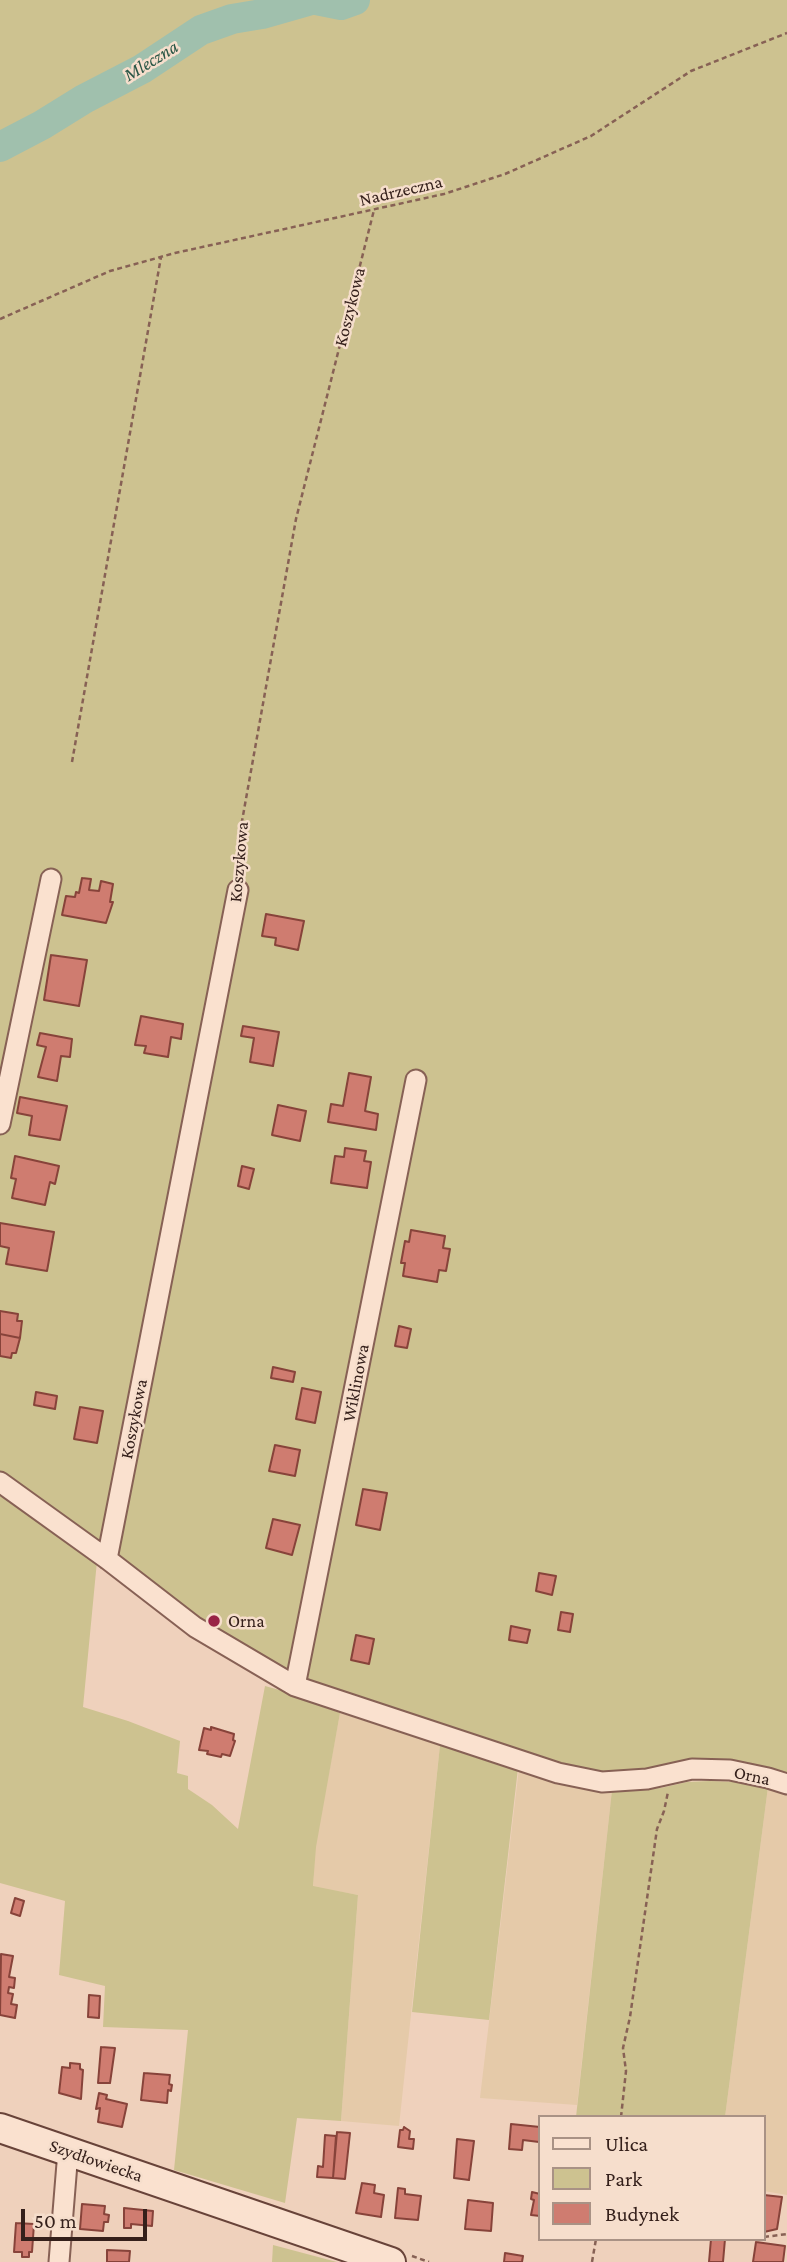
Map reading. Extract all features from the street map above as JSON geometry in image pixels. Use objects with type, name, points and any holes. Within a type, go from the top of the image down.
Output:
[{"type":"street","points":[[0,1124],[51,879]]},
{"type":"street","name":"Koszykowa","points":[[107,1559],[238,890]]},
{"type":"street","name":"Wiklinowa","points":[[295,1686],[416,1080]]},
{"type":"street","name":"Orna","points":[[0,1482],[195,1627],[295,1686],[558,1773],[602,1782],[647,1779],[692,1769],[730,1770],[787,1784]]},
{"type":"street","name":"Szydłowiecka","points":[[0,2128],[391,2262]]},
{"type":"street","points":[[59,2262],[68,2151]]},
{"type":"path","name":"Nadrzeczna","points":[[0,319],[110,271],[161,257],[444,194],[505,174],[591,136],[691,71],[787,33]]},
{"type":"path","name":"Koszykowa","points":[[238,890],[239,838],[296,519],[374,210]]},
{"type":"path","points":[[72,762],[161,257]]},
{"type":"path","points":[[621,2115],[626,2071],[623,2048],[630,2017],[657,1829],[664,1811],[670,1774]]},
{"type":"path","points":[[766,2237],[787,2234]]},
{"type":"path","points":[[592,2262],[596,2241]]},
{"type":"shaded area","points":[[340,1713],[440,1745],[399,2126],[341,2121],[358,1895],[313,1887],[315,1847]]},
{"type":"shaded area","points":[[519,1768],[612,1790],[577,2105],[480,2098]]},
{"type":"shaded area","points":[[768,1787],[787,1793],[787,2195],[766,2191],[766,2115],[725,2115]]},
{"type":"green space","points":[[0,0],[787,0],[787,1777],[664,1769],[596,1775],[321,1688],[202,1624],[0,1474]]},
{"type":"green space","points":[[0,1492],[97,1561],[83,1707],[180,1741],[177,1773],[188,1776],[188,1789],[212,1805],[238,1829],[265,1686],[294,1694],[340,1713],[316,1847],[313,1886],[358,1895],[341,2121],[297,2118],[285,2203],[174,2170],[188,2030],[103,2027],[105,1986],[59,1975],[65,1901],[0,1883]]},
{"type":"green space","points":[[440,1745],[518,1768],[489,2020],[412,2012]]},
{"type":"green space","points":[[687,1782],[739,1782],[768,1787],[725,2115],[576,2115],[612,1790],[661,1788]]},
{"type":"green space","points":[[273,2245],[337,2262],[272,2262]]},
{"type":"building","points":[[82,878],[91,879],[89,890],[99,891],[101,881],[113,884],[110,902],[113,902],[106,923],[62,915],[66,896],[75,897],[76,892],[79,893]]},
{"type":"building","points":[[266,914],[304,921],[298,950],[275,945],[276,938],[262,936]]},
{"type":"building","points":[[51,955],[87,960],[79,1006],[44,1000]]},
{"type":"building","points":[[141,1016],[183,1024],[181,1039],[171,1037],[168,1057],[144,1053],[146,1046],[135,1045]]},
{"type":"building","points":[[243,1026],[279,1032],[273,1066],[250,1062],[254,1038],[241,1036]]},
{"type":"building","points":[[40,1033],[72,1039],[70,1057],[61,1056],[57,1081],[38,1077],[46,1047],[37,1045]]},
{"type":"building","points":[[349,1073],[371,1077],[365,1111],[378,1114],[376,1130],[328,1122],[331,1104],[343,1106]]},
{"type":"building","points":[[20,1097],[67,1106],[60,1140],[29,1135],[32,1116],[17,1113]]},
{"type":"building","points":[[278,1105],[306,1111],[300,1141],[272,1135]]},
{"type":"building","points":[[345,1148],[366,1151],[364,1161],[371,1162],[367,1188],[331,1183],[335,1156],[344,1157]]},
{"type":"building","points":[[15,1156],[59,1166],[55,1184],[50,1182],[45,1205],[12,1198],[16,1179],[11,1178]]},
{"type":"building","points":[[242,1166],[254,1169],[249,1189],[238,1186]]},
{"type":"building","points":[[0,1223],[54,1232],[47,1271],[6,1264],[9,1248],[0,1246]]},
{"type":"building","points":[[411,1230],[445,1236],[443,1248],[450,1249],[446,1271],[439,1270],[437,1282],[403,1276],[405,1263],[401,1263],[405,1241],[409,1242]]},
{"type":"building","points":[[0,1311],[18,1314],[17,1321],[22,1321],[20,1338],[0,1334]]},
{"type":"building","points":[[399,1326],[411,1329],[407,1348],[395,1346]]},
{"type":"building","points":[[0,1334],[20,1338],[16,1353],[12,1353],[11,1358],[0,1356]]},
{"type":"building","points":[[273,1367],[295,1372],[293,1382],[271,1378]]},
{"type":"building","points":[[302,1388],[321,1392],[315,1423],[296,1419]]},
{"type":"building","points":[[36,1392],[57,1396],[55,1409],[34,1405]]},
{"type":"building","points":[[80,1407],[103,1411],[97,1443],[74,1439]]},
{"type":"building","points":[[275,1445],[300,1450],[295,1476],[269,1471]]},
{"type":"building","points":[[363,1489],[387,1493],[380,1530],[356,1525]]},
{"type":"building","points":[[273,1519],[300,1525],[292,1555],[266,1548]]},
{"type":"building","points":[[539,1573],[556,1576],[552,1595],[536,1591]]},
{"type":"building","points":[[561,1612],[573,1614],[570,1632],[558,1630]]},
{"type":"building","points":[[511,1626],[530,1630],[527,1643],[509,1640]]},
{"type":"building","points":[[356,1635],[374,1639],[369,1664],[351,1660]]},
{"type":"building","points":[[211,1727],[234,1734],[235,1741],[230,1756],[222,1754],[221,1757],[199,1750],[204,1728],[211,1730]]},
{"type":"building","points":[[15,1898],[24,1901],[20,1916],[11,1913]]},
{"type":"building","points":[[1,1954],[13,1956],[9,1977],[15,1978],[14,1988],[9,1987],[8,1993],[13,1994],[11,2004],[17,2005],[15,2018],[0,2015]]},
{"type":"building","points":[[89,1995],[100,1996],[99,2018],[88,2017]]},
{"type":"building","points":[[101,2047],[115,2048],[110,2083],[98,2083]]},
{"type":"building","points":[[70,2063],[80,2064],[80,2069],[83,2070],[81,2099],[59,2093],[62,2067],[70,2068]]},
{"type":"building","points":[[144,2073],[170,2075],[169,2084],[172,2085],[171,2091],[168,2090],[167,2103],[141,2100]]},
{"type":"building","points":[[99,2093],[107,2095],[106,2099],[127,2104],[122,2127],[98,2122],[100,2108],[96,2109]]},
{"type":"building","points":[[511,2124],[538,2127],[538,2142],[523,2140],[522,2150],[509,2149]]},
{"type":"building","points":[[404,2127],[410,2131],[409,2139],[414,2139],[413,2149],[398,2147],[400,2130]]},
{"type":"building","points":[[337,2132],[350,2133],[345,2179],[333,2178]]},
{"type":"building","points":[[325,2135],[336,2136],[333,2178],[317,2177],[318,2166],[323,2167]]},
{"type":"building","points":[[457,2139],[474,2141],[469,2180],[454,2178]]},
{"type":"building","points":[[362,2183],[375,2185],[374,2193],[384,2195],[381,2217],[356,2213]]},
{"type":"building","points":[[398,2188],[405,2189],[405,2194],[421,2196],[418,2220],[395,2218]]},
{"type":"building","points":[[532,2192],[538,2194],[538,2216],[531,2215],[534,2200],[531,2199]]},
{"type":"building","points":[[766,2195],[782,2197],[777,2229],[766,2232]]},
{"type":"building","points":[[468,2200],[493,2203],[491,2231],[465,2229]]},
{"type":"building","points":[[82,2204],[105,2206],[104,2214],[109,2215],[108,2222],[104,2222],[103,2231],[80,2229]]},
{"type":"building","points":[[124,2208],[153,2211],[152,2226],[131,2224],[131,2228],[124,2228]]},
{"type":"building","points":[[16,2223],[34,2224],[32,2252],[29,2252],[29,2257],[22,2257],[22,2252],[14,2252]]},
{"type":"building","points":[[711,2241],[725,2241],[723,2262],[709,2262]]},
{"type":"building","points":[[756,2242],[785,2246],[783,2262],[753,2262]]},
{"type":"building","points":[[107,2250],[130,2251],[129,2262],[107,2262]]},
{"type":"building","points":[[505,2253],[523,2256],[522,2262],[504,2262]]},
{"type":"waterway","name":"Mleczna","points":[[0,147],[142,69],[201,30],[232,19],[262,14],[311,0]]},
{"type":"waterway","name":"Mleczna","points":[[316,0],[341,5],[355,0]]},
{"type":"place","name":"Orna","points":[[214,1621]]}]
